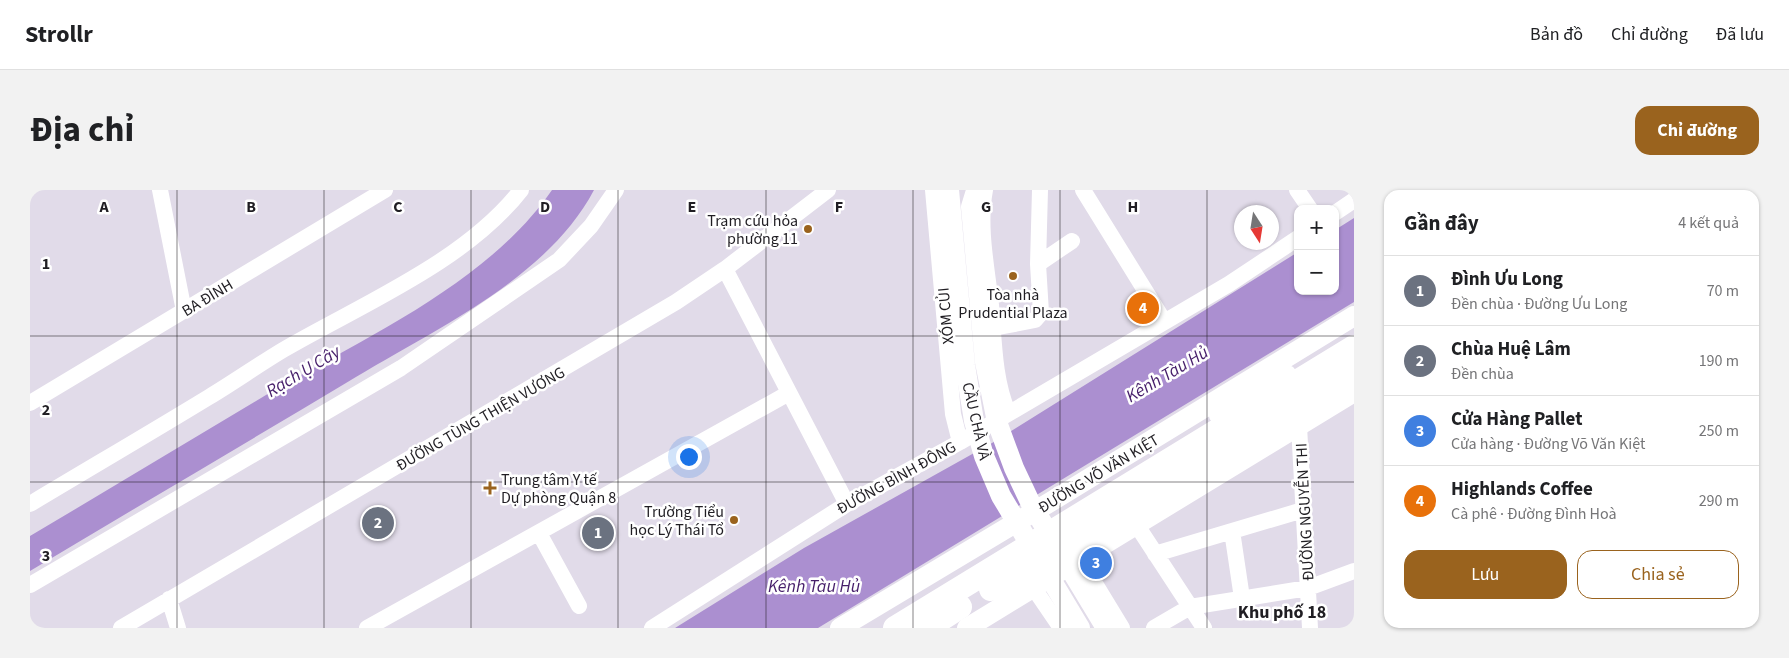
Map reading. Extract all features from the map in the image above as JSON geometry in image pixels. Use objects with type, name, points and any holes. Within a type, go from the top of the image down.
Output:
[{"type":"highway","name":"ĐƯỜNG VÕ VĂN KIỆT","points":[[894,628],[1354,339]]},
{"type":"highway","points":[[926,628],[1354,372]]},
{"type":"main road","name":"CẦU CHÀ VÀ","points":[[948,190],[964,365],[974,422],[988,468],[1013,515],[1080,628]]},
{"type":"main road","name":"CẦU CHÀ VÀ","points":[[975,199],[985,362],[990,396],[1014,468],[1031,504],[1106,628]]},
{"type":"main road","name":"ĐƯỜNG VÕ VĂN KIỆT","points":[[840,628],[1354,316]]},
{"type":"main road","points":[[1031,504],[1046,509],[1065,505],[1354,339]]},
{"type":"main road","points":[[967,628],[1354,392]]},
{"type":"main road","points":[[865,628],[1002,541],[1010,531],[1013,515]]},
{"type":"street","points":[[160,190],[184,311]]},
{"type":"street","name":"BA ĐÌNH","points":[[30,403],[385,190]]},
{"type":"street","points":[[30,504],[285,349],[440,261],[470,240],[512,201],[521,190]]},
{"type":"street","points":[[30,585],[401,368],[559,260],[591,226],[616,190]]},
{"type":"street","name":"ĐƯỜNG TÙNG THIỆN VƯƠNG","points":[[122,628],[632,329],[726,269],[828,190]]},
{"type":"street","name":"XÓM CỦI","points":[[933,190],[953,414],[960,442]]},
{"type":"street","points":[[985,190],[982,206],[993,328],[1000,384],[1008,412]]},
{"type":"street","points":[[993,328],[1034,320],[1041,313],[1038,264],[1040,190]]},
{"type":"street","points":[[1083,190],[1164,321]]},
{"type":"street","points":[[1297,190],[1307,205]]},
{"type":"street","points":[[1339,210],[1354,200]]},
{"type":"street","points":[[1038,264],[1072,240]]},
{"type":"street","name":"ĐƯỜNG BÌNH ĐÔNG","points":[[652,628],[847,504],[960,442],[1008,412],[1229,284],[1294,241]]},
{"type":"street","points":[[726,269],[847,504]]},
{"type":"street","points":[[367,628],[789,394]]},
{"type":"street","name":"ĐƯỜNG NGUYỄN THI","points":[[1299,426],[1310,628]]},
{"type":"street","points":[[1155,554],[1303,510]]},
{"type":"street","points":[[1136,524],[1204,628]]},
{"type":"street","points":[[1232,531],[1242,598]]},
{"type":"street","points":[[539,533],[579,606]]},
{"type":"street","points":[[1080,559],[1122,628]]},
{"type":"street","points":[[1154,628],[1190,607],[1308,588],[1354,571]]},
{"type":"street","points":[[1033,587],[1061,628]]},
{"type":"street","points":[[169,599],[178,628]]},
{"type":"water","name":"Rạch Ụ Cây","points":[[552,190],[594,190],[573,222],[547,251],[517,277],[449,323],[30,571],[30,536],[278,388],[427,303],[496,252],[526,222]]},
{"type":"water","name":"Kênh Tàu Hủ","points":[[1354,218],[1354,302],[818,628],[675,628],[804,548],[992,443],[1294,254],[1294,295],[1339,295],[1339,227]]},
{"type":"place","name":"Trạm cứu hỏa phường 11","points":[[808,229]]},
{"type":"place","name":"Tòa nhà Prudential Plaza","points":[[1013,276]]},
{"type":"place","name":"Highlands Coffee","points":[[1143,308]]},
{"type":"place","name":"Trung tâm Y tế Dự phòng Quận 8","points":[[490,488]]},
{"type":"place","name":"Trường Tiểu học Lý Thái Tổ","points":[[734,520]]},
{"type":"place","name":"Chùa Huệ Lâm","points":[[378,523]]},
{"type":"place","name":"Đình Ưu Long","points":[[598,533]]},
{"type":"place","name":"Cửa Hàng Pallet","points":[[1096,563]]},
{"type":"district","name":"Khu phố 18","points":[[1282,612]]}]
